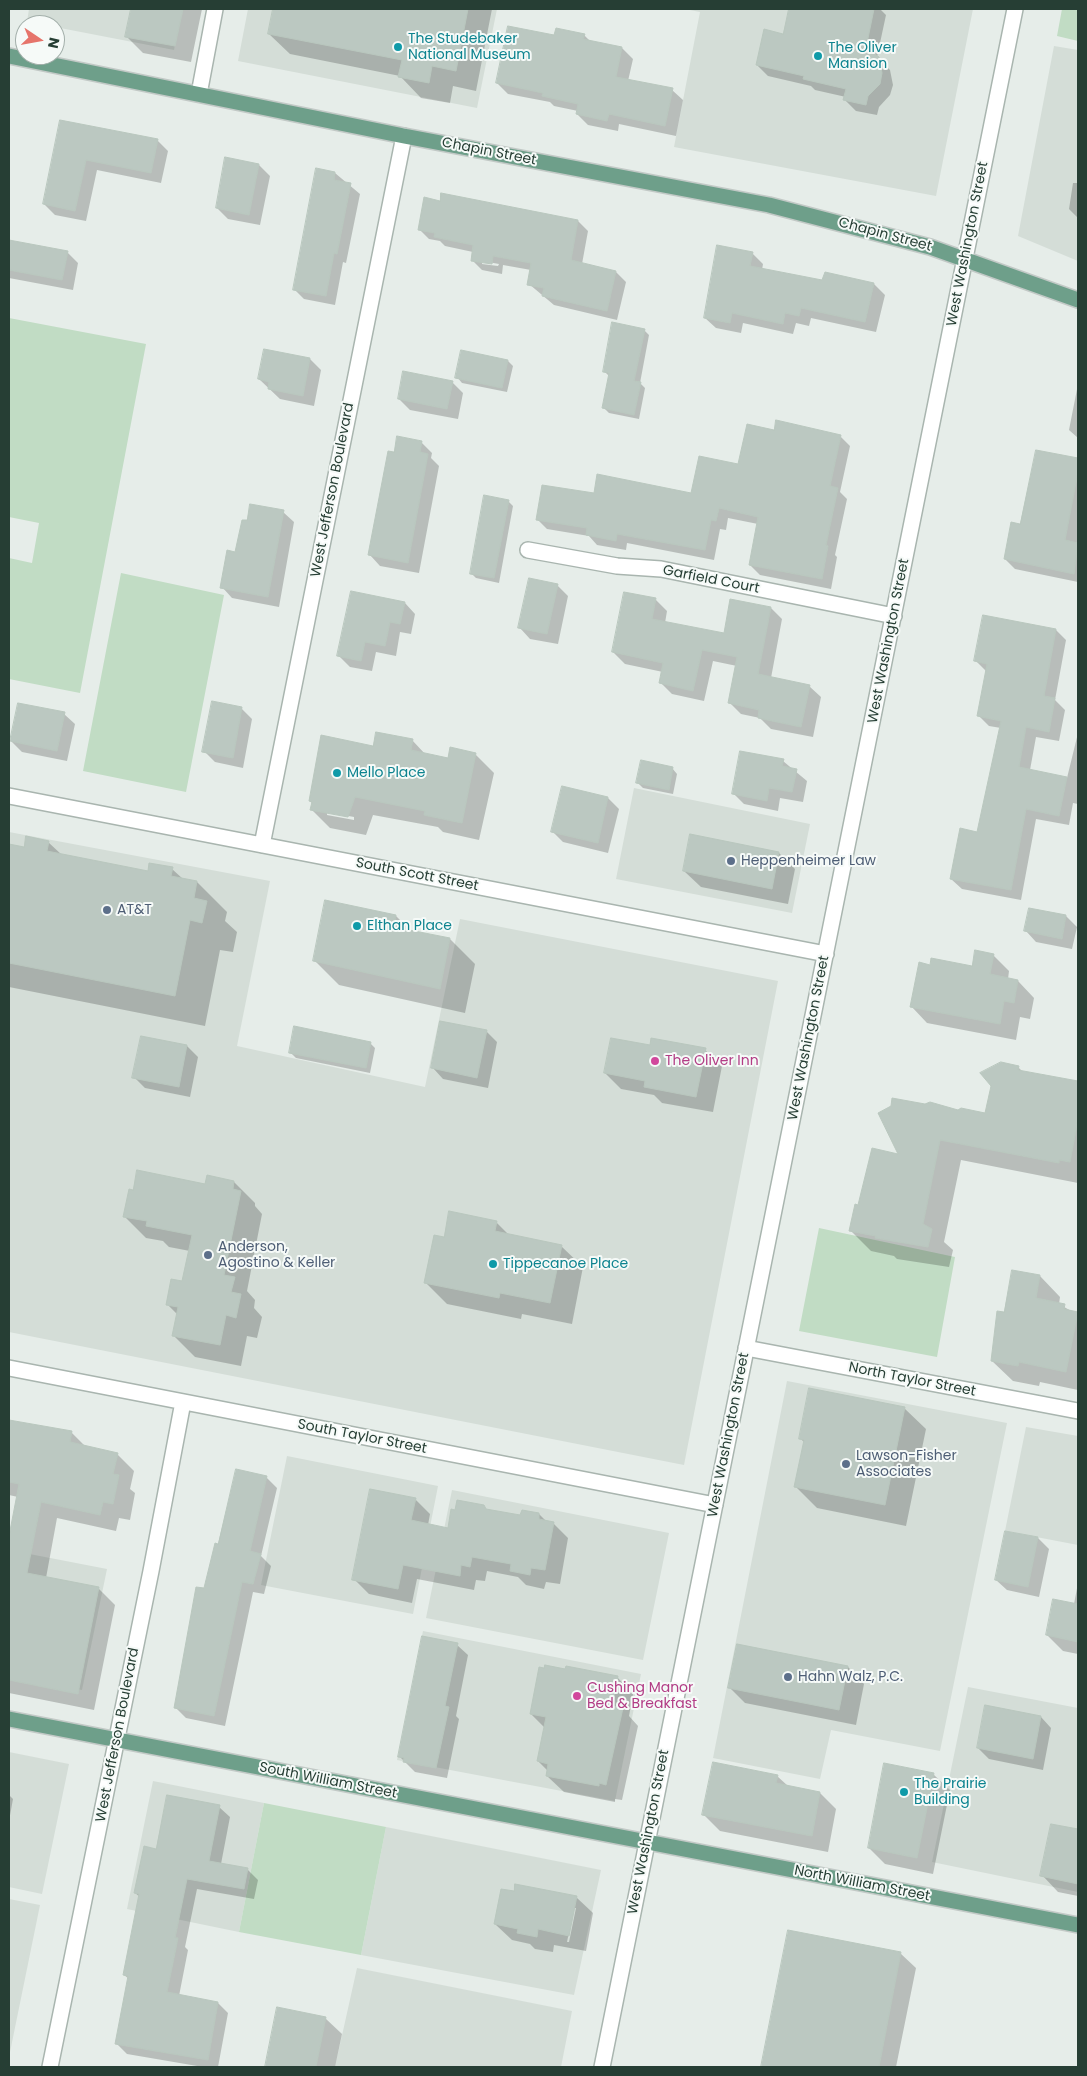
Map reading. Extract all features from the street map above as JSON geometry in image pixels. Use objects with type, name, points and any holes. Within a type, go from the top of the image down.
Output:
[{"type":"main road","name":"Chapin Street","points":[[9,56],[404,136],[769,205],[910,241],[966,258],[1078,300]]},
{"type":"main road","name":"South William Street","points":[[9,1719],[647,1843]]},
{"type":"main road","name":"North William Street","points":[[647,1843],[1078,1925]]},
{"type":"street","points":[[199,94],[215,9]]},
{"type":"street","name":"West Washington Street","points":[[602,2067],[966,258],[1014,9]]},
{"type":"street","name":"West Jefferson Boulevard","points":[[262,845],[404,136]]},
{"type":"street","name":"Garfield Court","points":[[528,550],[617,566],[661,569],[894,616]]},
{"type":"street","name":"South Scott Street","points":[[9,796],[826,954]]},
{"type":"street","name":"North Taylor Street","points":[[746,1348],[1078,1411]]},
{"type":"street","name":"South Taylor Street","points":[[9,1368],[715,1505]]},
{"type":"street","name":"West Jefferson Boulevard","points":[[50,2067],[117,1740],[183,1402]]},
{"type":"shaded area","points":[[29,9],[182,9],[174,50],[65,29],[65,15],[28,15]]},
{"type":"shaded area","points":[[248,9],[497,9],[477,108],[238,61]]},
{"type":"shaded area","points":[[685,9],[973,9],[936,196],[674,147],[700,12]]},
{"type":"shaded area","points":[[1054,46],[1078,50],[1078,261],[1018,236]]},
{"type":"shaded area","points":[[634,788],[810,824],[792,913],[616,879]]},
{"type":"shaded area","points":[[9,832],[270,881],[237,1046],[425,1087],[460,919],[778,981],[684,1465],[9,1332]]},
{"type":"shaded area","points":[[787,1381],[1007,1423],[940,1751],[831,1730],[820,1779],[713,1758]]},
{"type":"shaded area","points":[[1026,1427],[1078,1436],[1078,1545],[1005,1531]]},
{"type":"shaded area","points":[[287,1456],[438,1486],[413,1614],[261,1585]]},
{"type":"shaded area","points":[[452,1490],[669,1533],[643,1660],[426,1618]]},
{"type":"shaded area","points":[[9,1550],[107,1569],[82,1690],[9,1677]]},
{"type":"shaded area","points":[[423,1631],[641,1674],[615,1801],[397,1760]]},
{"type":"shaded area","points":[[968,1687],[1078,1708],[1078,1892],[932,1862]]},
{"type":"shaded area","points":[[9,1752],[69,1764],[42,1894],[9,1887]]},
{"type":"shaded area","points":[[153,1781],[264,1803],[239,1932],[127,1909]]},
{"type":"shaded area","points":[[386,1827],[601,1870],[574,1995],[361,1955]]},
{"type":"shaded area","points":[[9,1899],[40,1905],[9,2057]]},
{"type":"shaded area","points":[[357,1968],[572,2011],[561,2067],[335,2067]]},
{"type":"green space","points":[[1062,9],[1078,9],[1078,41],[1057,36]]},
{"type":"green space","points":[[9,318],[146,344],[80,693],[9,679],[9,558],[32,563],[39,523],[9,517]]},
{"type":"green space","points":[[121,573],[224,595],[186,792],[83,771]]},
{"type":"green space","points":[[819,1228],[955,1257],[937,1357],[799,1331]]},
{"type":"green space","points":[[264,1803],[386,1827],[361,1955],[239,1932]]},
{"type":"building","points":[[131,9],[183,9],[175,46],[125,37]]},
{"type":"building","name":"The Studebaker National Museum","points":[[273,9],[468,9],[456,71],[432,66],[429,83],[398,77],[402,60],[268,34]]},
{"type":"building","name":"The Oliver Mansion","points":[[789,9],[874,9],[866,48],[879,57],[882,73],[880,84],[868,96],[866,105],[843,100],[846,89],[803,79],[804,76],[756,65],[764,29],[783,34]]},
{"type":"building","points":[[508,26],[554,35],[556,28],[585,34],[583,39],[622,47],[616,77],[673,88],[665,126],[609,114],[607,121],[576,114],[578,104],[542,96],[543,93],[496,83]]},
{"type":"building","points":[[60,120],[158,139],[151,173],[86,160],[75,211],[43,204]]},
{"type":"building","points":[[225,157],[259,164],[249,215],[216,208]]},
{"type":"building","points":[[316,168],[335,172],[334,180],[351,183],[337,254],[334,253],[326,296],[293,290]]},
{"type":"building","points":[[441,193],[578,220],[571,260],[616,271],[607,311],[542,296],[544,288],[527,285],[531,263],[493,256],[492,264],[471,261],[473,245],[434,237],[435,233],[418,230],[424,197],[440,201]]},
{"type":"building","points":[[9,240],[68,251],[62,280],[9,270]]},
{"type":"building","points":[[717,245],[753,252],[750,266],[822,280],[825,272],[874,283],[865,322],[801,308],[799,316],[785,313],[783,324],[732,313],[730,323],[704,318]]},
{"type":"building","points":[[612,322],[645,329],[634,381],[641,382],[634,415],[602,408],[609,373],[603,372]]},
{"type":"building","points":[[264,349],[310,358],[303,396],[268,389],[269,382],[258,379]]},
{"type":"building","points":[[461,350],[508,360],[502,388],[455,378]]},
{"type":"building","points":[[403,371],[453,381],[447,409],[398,399]]},
{"type":"building","points":[[776,420],[841,435],[830,486],[838,488],[826,545],[828,546],[822,579],[749,565],[758,517],[719,508],[716,521],[711,520],[705,550],[617,534],[616,541],[586,535],[587,528],[536,520],[542,485],[594,493],[597,474],[691,493],[699,456],[738,464],[747,424],[774,430]]},
{"type":"building","points":[[397,436],[422,441],[420,452],[428,454],[408,563],[368,555],[388,451],[394,452]]},
{"type":"building","points":[[1036,450],[1078,458],[1078,472],[1065,540],[1078,543],[1074,574],[1004,559],[1011,522],[1020,524]]},
{"type":"building","points":[[484,495],[509,500],[494,578],[470,574]]},
{"type":"building","points":[[250,504],[284,510],[268,597],[220,588],[227,550],[235,552],[242,520],[247,520]]},
{"type":"building","points":[[529,578],[558,584],[547,634],[518,628]]},
{"type":"building","points":[[351,591],[405,602],[400,624],[390,622],[385,646],[365,642],[361,661],[337,656]]},
{"type":"building","points":[[624,592],[656,598],[652,619],[724,633],[730,599],[771,607],[758,674],[810,685],[801,727],[758,718],[759,710],[728,703],[737,657],[702,650],[693,691],[659,683],[663,663],[612,652]]},
{"type":"building","points":[[983,615],[1056,629],[1044,696],[1055,698],[1049,732],[1026,727],[1019,767],[1067,777],[1059,816],[1026,809],[1011,890],[950,879],[960,828],[977,832],[1001,721],[977,716],[987,664],[974,661]]},
{"type":"building","points":[[212,701],[242,707],[233,758],[202,752]]},
{"type":"building","points":[[18,703],[65,712],[57,751],[10,741]]},
{"type":"building","points":[[376,732],[413,739],[411,750],[448,758],[450,747],[476,753],[462,823],[424,815],[425,811],[355,797],[348,817],[310,810],[312,802],[309,801],[321,735],[373,746]]},
{"type":"building","points":[[740,751],[784,759],[782,766],[797,769],[792,792],[769,788],[767,801],[732,794]]},
{"type":"building","points":[[641,760],[673,767],[669,790],[636,783]]},
{"type":"building","points":[[562,786],[608,797],[598,843],[551,832]]},
{"type":"building","name":"Heppenheimer Law","points":[[690,834],[779,852],[772,889],[683,871]]},
{"type":"building","name":"AT&T","points":[[26,836],[49,841],[47,851],[148,871],[149,863],[173,867],[171,876],[197,881],[194,898],[207,901],[202,923],[190,920],[175,996],[9,963],[9,844],[24,847]]},
{"type":"building","points":[[325,900],[396,915],[394,927],[450,938],[440,989],[313,961]]},
{"type":"building","points":[[1029,908],[1066,915],[1062,939],[1024,931]]},
{"type":"building","points":[[975,950],[994,954],[990,974],[1018,980],[1014,1003],[1004,1001],[1000,1024],[910,1007],[919,962],[930,965],[931,958],[972,966]]},
{"type":"building","points":[[440,1021],[487,1030],[477,1078],[431,1068]]},
{"type":"building","points":[[294,1026],[371,1042],[366,1068],[289,1053]]},
{"type":"building","points":[[141,1036],[187,1045],[179,1087],[132,1078]]},
{"type":"building","name":"The Oliver Inn","points":[[611,1038],[650,1045],[651,1038],[706,1048],[696,1097],[644,1087],[645,1081],[604,1073]]},
{"type":"building","points":[[1001,1062],[1019,1066],[1018,1070],[1078,1081],[1078,1119],[1070,1162],[1059,1160],[1059,1163],[940,1140],[923,1224],[932,1229],[928,1247],[875,1238],[876,1236],[849,1231],[855,1204],[858,1205],[872,1148],[898,1154],[878,1113],[891,1106],[892,1098],[925,1104],[930,1102],[958,1110],[961,1108],[985,1113],[991,1086],[980,1073]]},
{"type":"building","name":"Anderson, Agostino & Keller","points":[[137,1170],[205,1184],[207,1175],[234,1181],[233,1189],[241,1191],[224,1275],[235,1277],[231,1292],[241,1294],[236,1318],[226,1315],[220,1345],[172,1336],[178,1307],[166,1305],[171,1279],[182,1281],[192,1235],[146,1226],[147,1221],[123,1217],[129,1189],[133,1190]]},
{"type":"building","name":"Tippecanoe Place","points":[[449,1211],[497,1221],[495,1231],[562,1245],[550,1303],[500,1293],[499,1298],[424,1283],[434,1235],[444,1237]]},
{"type":"building","points":[[1012,1270],[1040,1275],[1036,1298],[1065,1304],[1064,1309],[1078,1312],[1066,1372],[1019,1362],[1018,1366],[991,1361],[997,1311],[1004,1312]]},
{"type":"building","name":"Lawson-Fisher Associates","points":[[809,1388],[905,1407],[885,1505],[794,1487],[804,1440],[799,1439]]},
{"type":"building","points":[[9,1420],[72,1431],[70,1442],[118,1453],[113,1474],[119,1475],[113,1504],[103,1502],[100,1515],[41,1502],[27,1573],[99,1587],[78,1694],[9,1680],[9,1536],[19,1484],[9,1482]]},
{"type":"building","points":[[236,1469],[267,1476],[250,1551],[261,1554],[253,1584],[242,1582],[214,1716],[174,1708],[196,1587],[204,1588],[215,1543],[218,1544]]},
{"type":"building","points":[[370,1489],[416,1498],[411,1520],[448,1528],[451,1509],[455,1510],[457,1500],[484,1505],[486,1509],[520,1515],[522,1510],[539,1513],[539,1519],[554,1522],[545,1570],[531,1568],[530,1575],[510,1571],[511,1564],[472,1557],[470,1567],[461,1565],[460,1576],[403,1565],[398,1589],[352,1580]]},
{"type":"building","points":[[1005,1531],[1038,1537],[1028,1587],[995,1580]]},
{"type":"building","points":[[1053,1599],[1078,1604],[1078,1642],[1046,1635]]},
{"type":"building","points":[[422,1636],[458,1643],[445,1706],[449,1707],[436,1768],[403,1762],[404,1758],[398,1757]]},
{"type":"building","name":"Hahn Walz, P.C.","points":[[737,1644],[848,1666],[839,1710],[728,1688]]},
{"type":"building","points":[[545,1665],[565,1669],[566,1666],[618,1676],[612,1706],[623,1708],[606,1785],[599,1783],[599,1786],[546,1776],[548,1764],[537,1761],[546,1717],[530,1714],[539,1667],[544,1668]]},
{"type":"building","points":[[985,1705],[1041,1716],[1033,1759],[977,1748]]},
{"type":"building","points":[[713,1762],[778,1775],[776,1783],[820,1792],[812,1836],[702,1815]]},
{"type":"building","name":"The Prairie Building","points":[[884,1763],[934,1773],[917,1858],[868,1848]]},
{"type":"building","points":[[167,1795],[220,1805],[209,1861],[248,1868],[244,1889],[187,1879],[175,1938],[178,1938],[167,1992],[218,2002],[208,2060],[115,2044],[128,1976],[123,1975],[139,1894],[134,1893],[144,1846],[156,1849]]},
{"type":"building","points":[[1051,1824],[1078,1829],[1078,1884],[1040,1876]]},
{"type":"building","points":[[515,1884],[577,1896],[569,1936],[538,1929],[537,1937],[517,1933],[518,1929],[494,1924],[501,1889],[514,1891]]},
{"type":"building","points":[[788,1930],[901,1952],[879,2067],[761,2067]]},
{"type":"building","points":[[277,2007],[326,2017],[316,2067],[265,2067]]},
{"type":"place","name":"The Studebaker National Museum","points":[[398,47]]},
{"type":"place","name":"The Oliver Mansion","points":[[818,56]]},
{"type":"place","name":"Mello Place","points":[[337,773]]},
{"type":"place","name":"Heppenheimer Law","points":[[731,861]]},
{"type":"place","name":"AT&T","points":[[107,910]]},
{"type":"place","name":"Elthan Place","points":[[357,926]]},
{"type":"place","name":"The Oliver Inn","points":[[655,1061]]},
{"type":"place","name":"Anderson, Agostino & Keller","points":[[208,1255]]},
{"type":"place","name":"Tippecanoe Place","points":[[493,1264]]},
{"type":"place","name":"Lawson-Fisher Associates","points":[[846,1464]]},
{"type":"place","name":"Hahn Walz, P.C.","points":[[788,1677]]},
{"type":"place","name":"Cushing Manor Bed & Breakfast","points":[[577,1696]]},
{"type":"place","name":"The Prairie Building","points":[[904,1792]]}]
